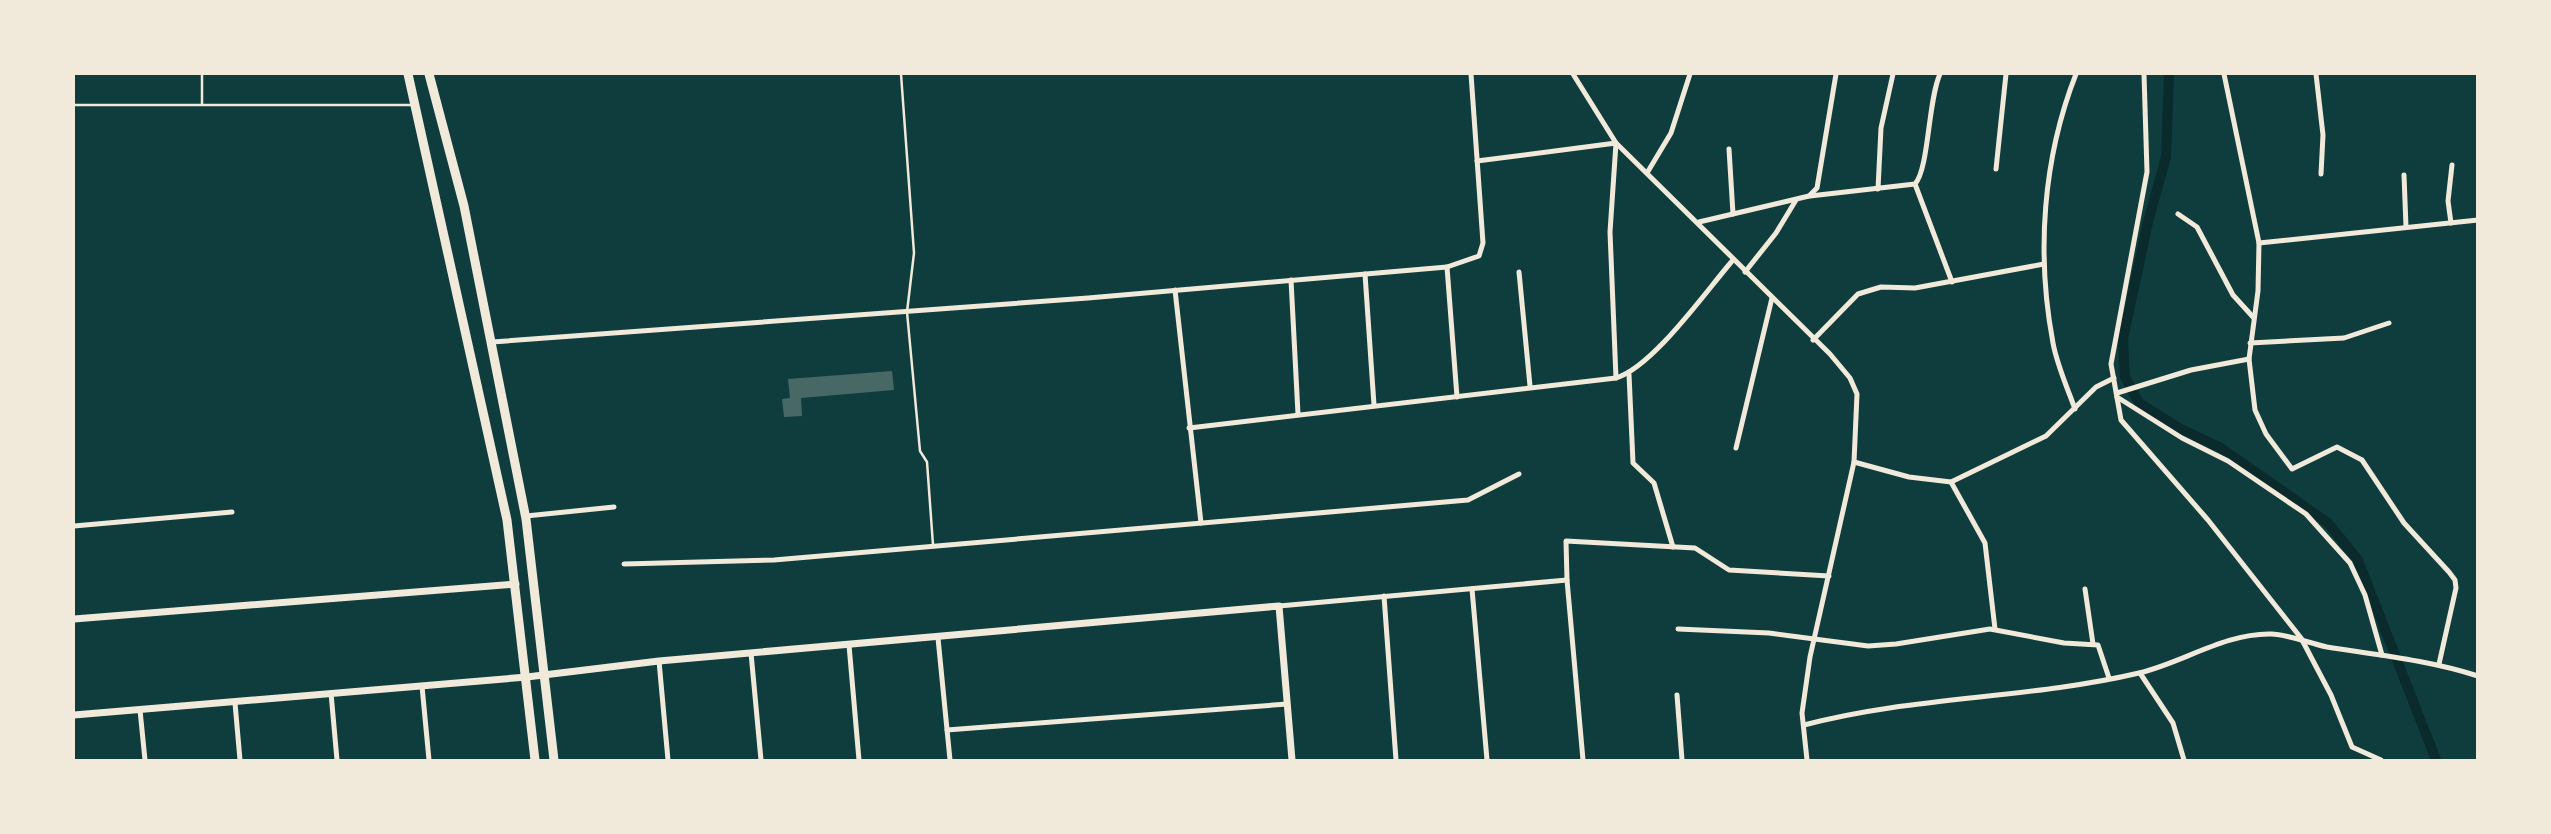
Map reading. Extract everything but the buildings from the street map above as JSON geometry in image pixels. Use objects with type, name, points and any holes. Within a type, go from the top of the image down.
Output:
[{"type":"highway","points":[[408,74],[505,507],[535,761]]},
{"type":"highway","points":[[429,74],[464,206],[526,516],[554,761]]},
{"type":"street","points":[[492,342],[907,312],[1447,267],[1479,256],[1482,243],[1471,74]]},
{"type":"street","points":[[1573,74],[1616,144],[1699,222],[1850,378],[1857,394],[1854,462],[1814,640],[1802,713],[1807,761]]},
{"type":"street","points":[[1647,173],[1671,133],[1690,74]]},
{"type":"street","points":[[1809,196],[1821,177],[1836,74]]},
{"type":"street","points":[[1878,189],[1881,128],[1893,74]]},
{"type":"street","points":[[1699,222],[1809,196],[1915,184],[1922,173],[1931,97],[1940,74]]},
{"type":"street","points":[[1996,169],[2007,74]]},
{"type":"street","points":[[2075,409],[2053,344],[2044,264],[2044,225],[2052,156],[2061,111],[2076,74]]},
{"type":"street","points":[[2142,74],[2147,172],[2111,364],[2121,419],[2208,520],[2301,638],[2320,672],[2352,747],[2381,761]]},
{"type":"street","points":[[2224,74],[2259,243],[2258,291],[2249,359],[2255,410],[2266,434],[2292,469],[2337,447],[2362,460],[2404,523],[2455,580],[2440,664]]},
{"type":"street","points":[[2316,74],[2323,135],[2321,174]]},
{"type":"street","points":[[1477,162],[1616,144]]},
{"type":"street","points":[[1616,144],[1610,232],[1616,378]]},
{"type":"street","points":[[1729,149],[1733,214]]},
{"type":"street","points":[[2452,165],[2448,201],[2452,223]]},
{"type":"street","points":[[2404,175],[2406,227]]},
{"type":"street","points":[[1915,184],[1952,282]]},
{"type":"street","points":[[1745,272],[1776,233],[1796,199]]},
{"type":"street","points":[[2178,214],[2197,227],[2233,295],[2253,317]]},
{"type":"street","points":[[2259,243],[2477,220]]},
{"type":"street","points":[[1189,428],[1616,378],[1629,374],[1648,358],[1733,260]]},
{"type":"street","points":[[1813,340],[1858,294],[1881,287],[1915,288],[2044,264]]},
{"type":"street","points":[[1447,267],[1457,397]]},
{"type":"street","points":[[1519,272],[1530,386]]},
{"type":"street","points":[[1365,274],[1374,405]]},
{"type":"street","points":[[1291,280],[1298,414]]},
{"type":"street","points":[[1175,290],[1201,523]]},
{"type":"street","points":[[1736,448],[1772,298]]},
{"type":"street","points":[[2250,343],[2344,338],[2389,323]]},
{"type":"street","points":[[2117,394],[2142,385],[2249,359]]},
{"type":"street","points":[[1629,374],[1633,463],[1654,482],[1673,547]]},
{"type":"street","points":[[1854,462],[1909,477],[1951,482],[2046,436],[2096,387],[2114,378]]},
{"type":"street","points":[[2117,394],[2182,438],[2228,461],[2306,514],[2350,564],[2365,595],[2383,655]]},
{"type":"street","points":[[624,564],[774,560],[1468,500],[1519,474]]},
{"type":"street","points":[[1951,482],[1985,543],[1995,629]]},
{"type":"street","points":[[526,516],[614,507]]},
{"type":"street","points":[[74,526],[232,512]]},
{"type":"street","points":[[1583,761],[1566,541],[1695,548],[1729,570],[1829,576]]},
{"type":"street","points":[[74,715],[546,676],[659,661],[1567,580]]},
{"type":"street","points":[[74,620],[516,584]]},
{"type":"street","points":[[1472,589],[1488,761]]},
{"type":"street","points":[[2085,589],[2093,645]]},
{"type":"street","points":[[1384,596],[1396,761]]},
{"type":"street","points":[[1279,606],[1292,761]]},
{"type":"street","points":[[1678,629],[1769,633],[1868,646],[1995,629],[2064,643],[2098,645],[2109,678]]},
{"type":"street","points":[[1804,725],[1883,708],[2140,673],[2233,640],[2269,634],[2301,638],[2322,646],[2440,664],[2477,676]]},
{"type":"street","points":[[938,638],[950,761]]},
{"type":"street","points":[[849,645],[859,761]]},
{"type":"street","points":[[751,653],[761,761]]},
{"type":"street","points":[[659,661],[668,761]]},
{"type":"street","points":[[2140,673],[2173,723],[2184,761]]},
{"type":"street","points":[[422,686],[429,761]]},
{"type":"street","points":[[331,693],[337,761]]},
{"type":"street","points":[[1676,695],[1682,761]]},
{"type":"street","points":[[235,702],[240,761]]},
{"type":"street","points":[[947,730],[1287,704]]},
{"type":"street","points":[[140,710],[145,761]]},
{"type":"lane","points":[[202,74],[202,104]]},
{"type":"lane","points":[[901,74],[914,253],[907,312],[920,451],[927,462],[933,545]]},
{"type":"lane","points":[[74,105],[415,105]]},
{"type":"waterway","points":[[2169,74],[2166,157],[2148,222],[2123,339],[2125,377],[2139,403],[2179,428],[2221,448],[2328,523],[2358,560],[2436,760]]}]
